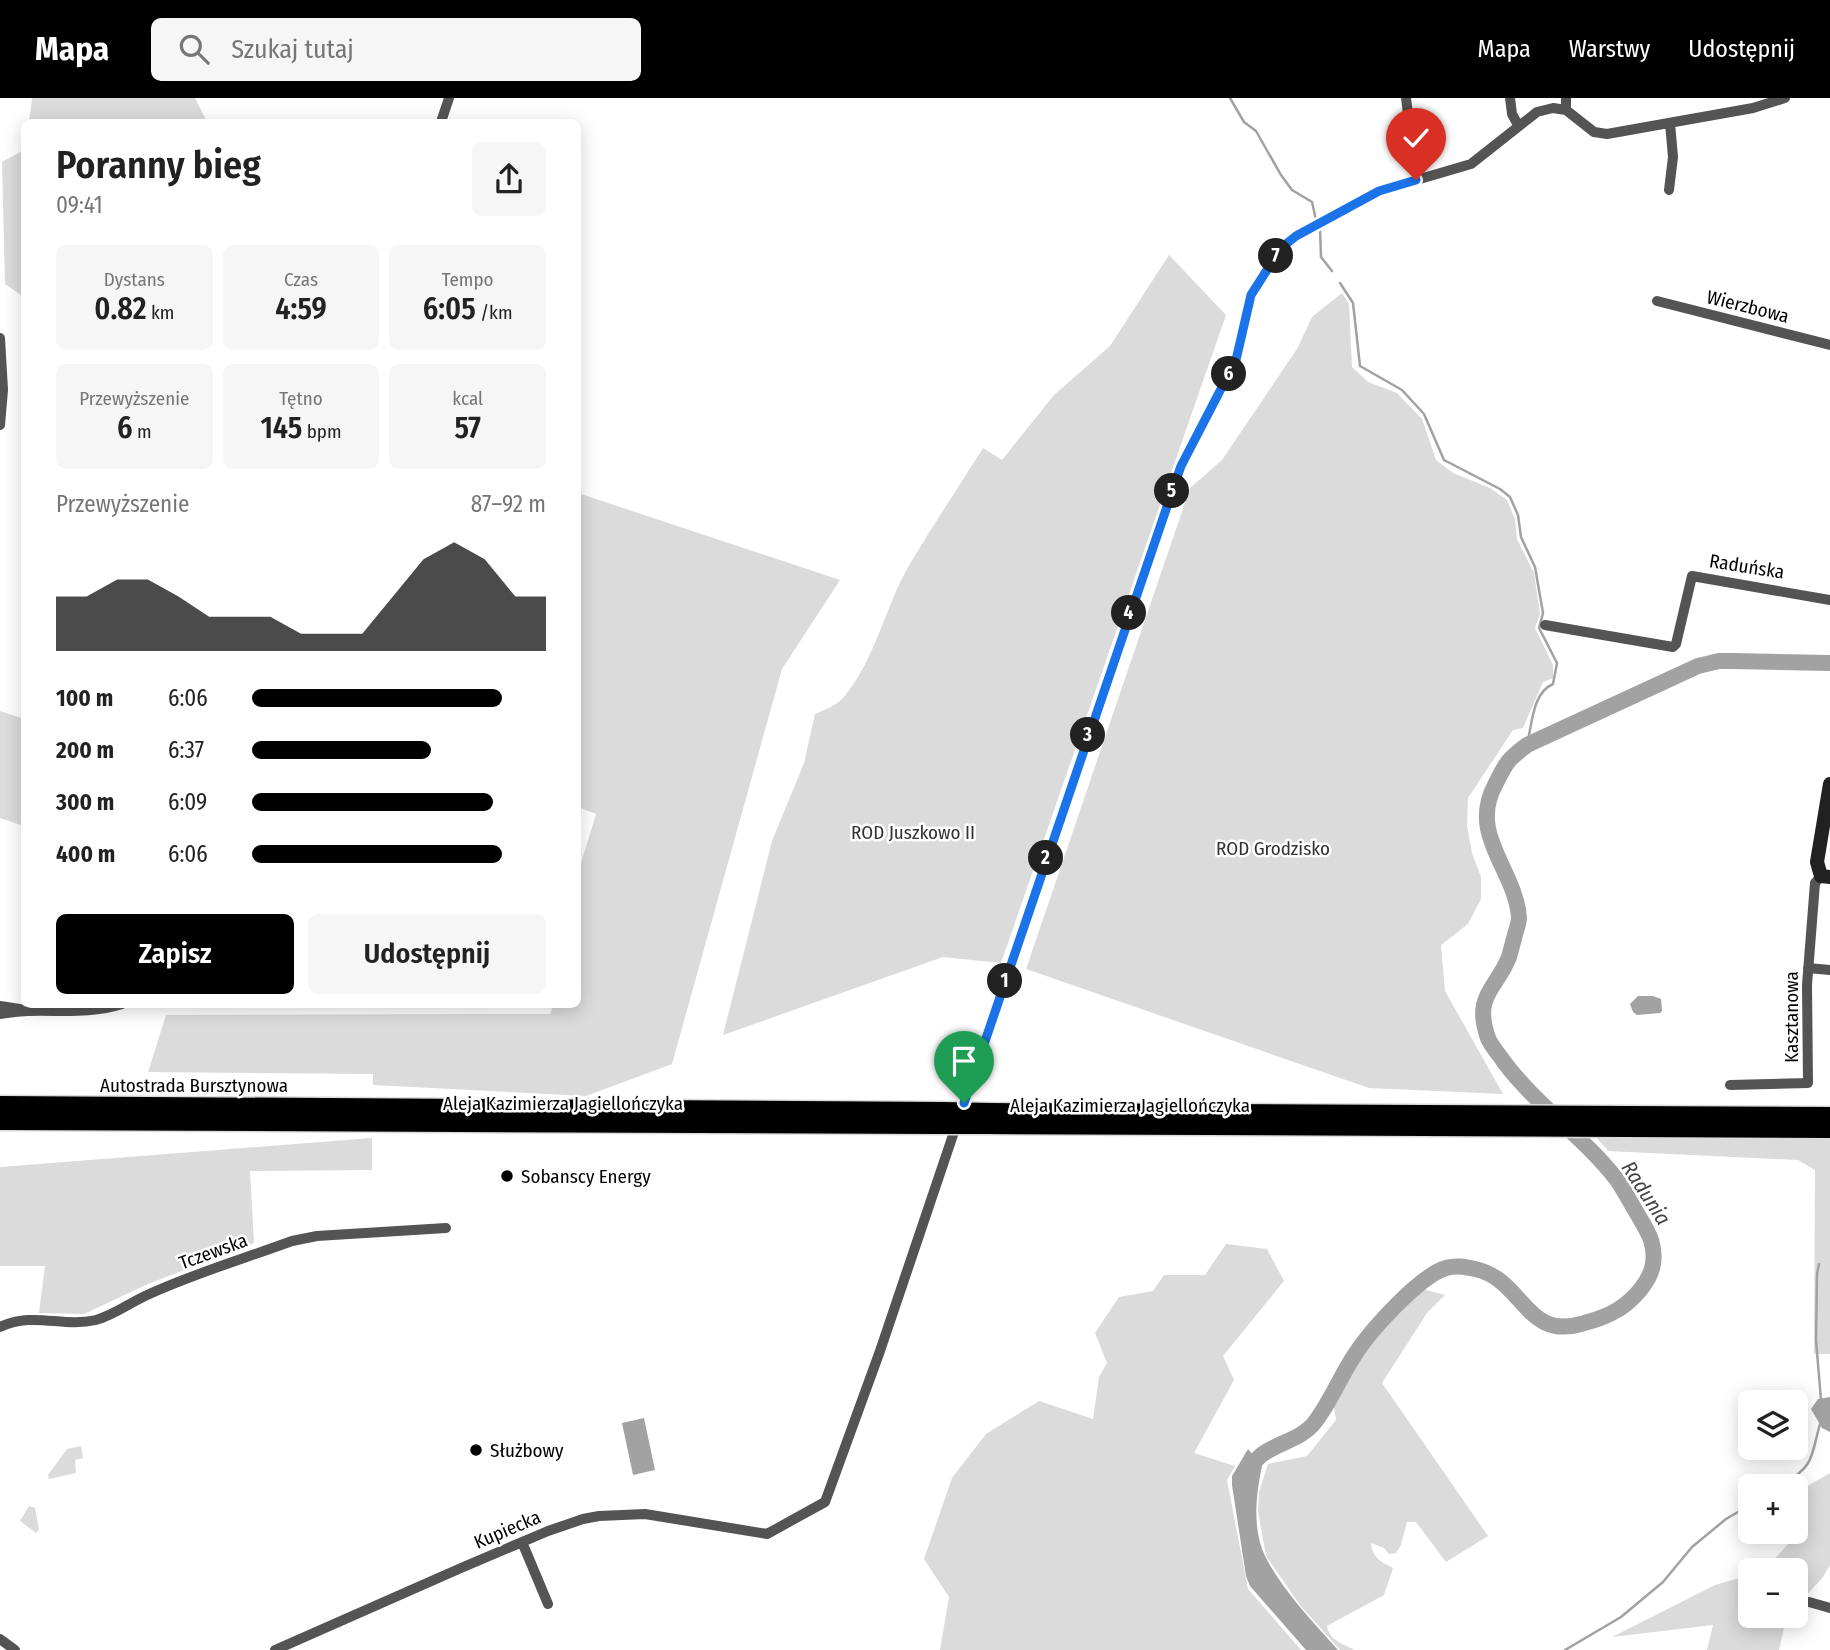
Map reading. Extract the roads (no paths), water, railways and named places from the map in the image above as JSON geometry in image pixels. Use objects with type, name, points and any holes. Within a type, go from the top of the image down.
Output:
[{"type":"highway","name":"Autostrada Bursztynowa","points":[[0,1105],[388,1115]]},
{"type":"highway","name":"Aleja Kazimierza Jagiellończyka","points":[[388,1115],[945,1124],[988,1118],[1525,1113],[1589,1121],[1826,1122]]},
{"type":"highway","name":"Autostrada Bursztynowa","points":[[0,1121],[388,1115]]},
{"type":"highway","name":"Aleja Kazimierza Jagiellończyka","points":[[988,1118],[1538,1127],[1589,1121]]},
{"type":"street","points":[[442,119],[449,98]]},
{"type":"street","points":[[1406,98],[1416,180]]},
{"type":"street","points":[[1510,98],[1512,114],[1518,125]]},
{"type":"street","points":[[1566,98],[1566,110]]},
{"type":"street","points":[[964,1103],[1181,466],[1236,360],[1251,295],[1281,248],[1296,236],[1379,191],[1472,164],[1518,125],[1542,110],[1566,110],[1588,128],[1602,134],[1752,108],[1785,98]]},
{"type":"street","points":[[1669,190],[1673,157],[1670,123]]},
{"type":"street","name":"Wierzbowa","points":[[1657,300],[1830,345]]},
{"type":"street","points":[[0,338],[3,390],[0,425]]},
{"type":"street","name":"Raduńska","points":[[1545,625],[1673,647],[1676,644],[1692,576],[1830,600]]},
{"type":"street","points":[[1825,876],[1817,862],[1830,784]]},
{"type":"street","name":"Kasztanowa","points":[[1730,1085],[1808,1083],[1808,968],[1815,883],[1825,876]]},
{"type":"street","points":[[1808,968],[1830,970]]},
{"type":"street","points":[[0,1006],[69,1012],[108,1008]]},
{"type":"street","points":[[0,1014],[24,1010]]},
{"type":"street","name":"Kupiecka","points":[[275,1650],[522,1542],[583,1519],[646,1514],[767,1534],[825,1502],[880,1351],[945,1124]]},
{"type":"street","name":"Tczewska","points":[[0,1327],[29,1318],[81,1322],[95,1320],[144,1297],[292,1241],[446,1228]]},
{"type":"street","points":[[522,1542],[548,1604]]},
{"type":"street","points":[[1809,1602],[1830,1608]]},
{"type":"street","points":[[0,1639],[15,1650]]},
{"type":"waterway","points":[[1230,98],[1244,122],[1256,131],[1292,190],[1312,202],[1316,220]]},
{"type":"waterway","points":[[1320,229],[1321,257],[1332,271]]},
{"type":"waterway","points":[[1340,283],[1353,303],[1360,366],[1402,390],[1424,414],[1444,460],[1500,489],[1510,497],[1518,515],[1521,537],[1535,567],[1543,613],[1539,628],[1557,663],[1553,684],[1546,688],[1537,702],[1527,745]]},
{"type":"waterway","name":"Radunia","points":[[1247,1478],[1258,1458],[1307,1430],[1315,1422],[1354,1356],[1371,1333],[1409,1293],[1435,1273],[1457,1266],[1491,1275],[1504,1284],[1536,1316],[1548,1324],[1562,1327],[1586,1323],[1614,1312],[1645,1284],[1653,1264],[1652,1244],[1620,1184],[1590,1150],[1517,1078],[1488,1038],[1484,1024],[1485,1002],[1509,957],[1519,918],[1510,884],[1490,836],[1488,803],[1511,758],[1527,745],[1698,666],[1719,661],[1830,663]]},
{"type":"waterway","points":[[1819,1264],[1816,1340],[1821,1400]]},
{"type":"waterway","points":[[1798,1474],[1813,1453],[1820,1424]]},
{"type":"waterway","points":[[1565,1650],[1621,1617],[1663,1582],[1692,1547],[1738,1512]]},
{"type":"place","name":"Sobanscy Energy","points":[[507,1176]]},
{"type":"place","name":"Służbowy","points":[[476,1450]]},
{"type":"park label","name":"ROD Juszkowo II","points":[[913,832]]},
{"type":"park label","name":"ROD Grodzisko","points":[[1273,848]]}]
